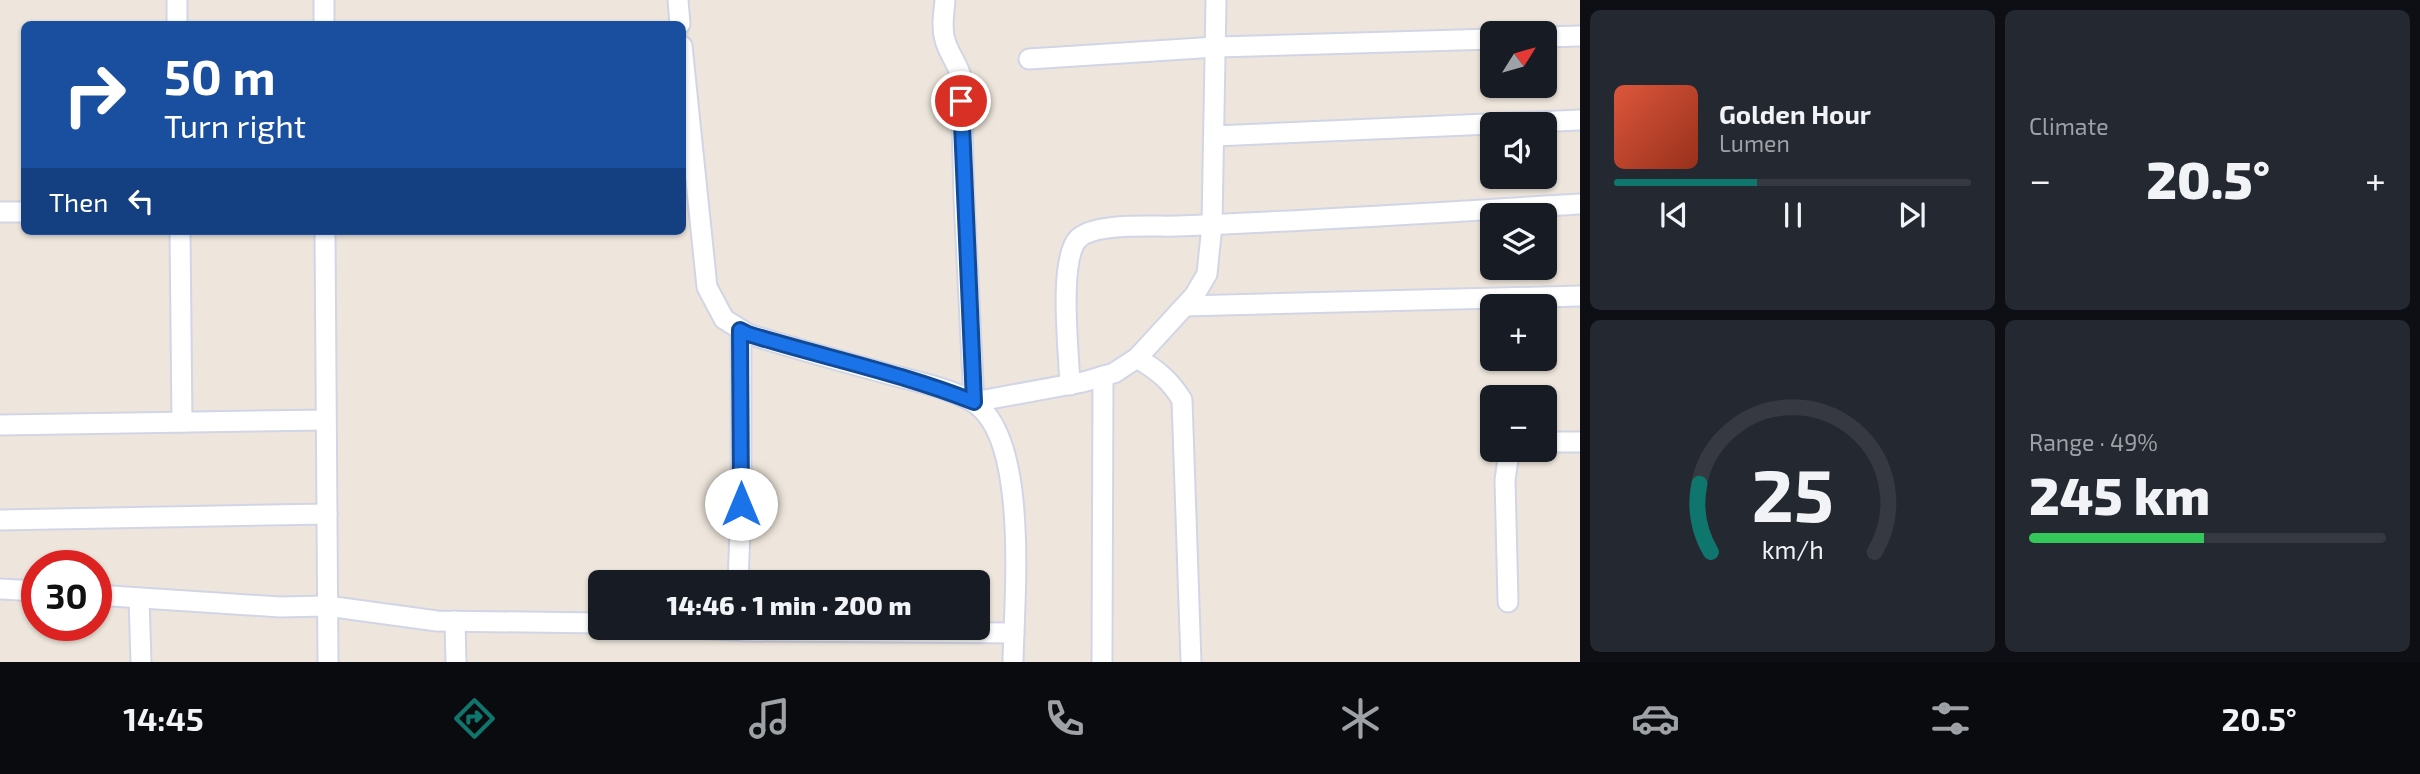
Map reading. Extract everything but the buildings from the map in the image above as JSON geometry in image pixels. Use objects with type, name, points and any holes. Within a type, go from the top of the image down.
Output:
[{"type":"street","points":[[177,0],[177,21]]},
{"type":"street","points":[[324,0],[324,21]]},
{"type":"street","points":[[678,0],[680,21]]},
{"type":"street","points":[[946,0],[943,27],[945,42],[961,76],[974,402]]},
{"type":"street","points":[[974,402],[1070,385],[1114,373],[1137,358],[1185,306],[1207,274],[1212,225],[1215,136],[1216,0]]},
{"type":"street","points":[[1558,37],[1580,36]]},
{"type":"street","points":[[1029,59],[1216,47],[1480,40]]},
{"type":"street","points":[[686,85],[707,287],[724,319],[748,334],[939,388],[974,402],[997,427],[1008,457],[1015,532],[1013,662]]},
{"type":"street","points":[[1215,136],[1580,120]]},
{"type":"street","points":[[1070,385],[1066,276],[1070,255],[1077,240],[1088,231],[1580,204]]},
{"type":"street","points":[[0,212],[21,212]]},
{"type":"street","points":[[180,235],[182,422]]},
{"type":"street","points":[[325,235],[328,662]]},
{"type":"street","points":[[1185,306],[1387,303],[1580,296]]},
{"type":"street","points":[[738,570],[740,330]]},
{"type":"street","points":[[1137,358],[1159,371],[1172,384],[1182,400],[1191,662]]},
{"type":"street","points":[[1102,662],[1103,376]]},
{"type":"street","points":[[0,425],[326,420]]},
{"type":"street","points":[[1557,442],[1580,442]]},
{"type":"street","points":[[1508,462],[1505,480],[1508,602]]},
{"type":"street","points":[[0,520],[327,514]]},
{"type":"street","points":[[0,589],[21,591]]},
{"type":"street","points":[[112,596],[281,607],[327,606],[438,621],[588,623]]},
{"type":"street","points":[[139,598],[141,662]]},
{"type":"street","points":[[455,621],[456,662]]},
{"type":"street","points":[[990,633],[1014,633]]},
{"type":"route","points":[[741,504],[740,330],[813,354],[939,388],[974,402],[961,101]]}]
